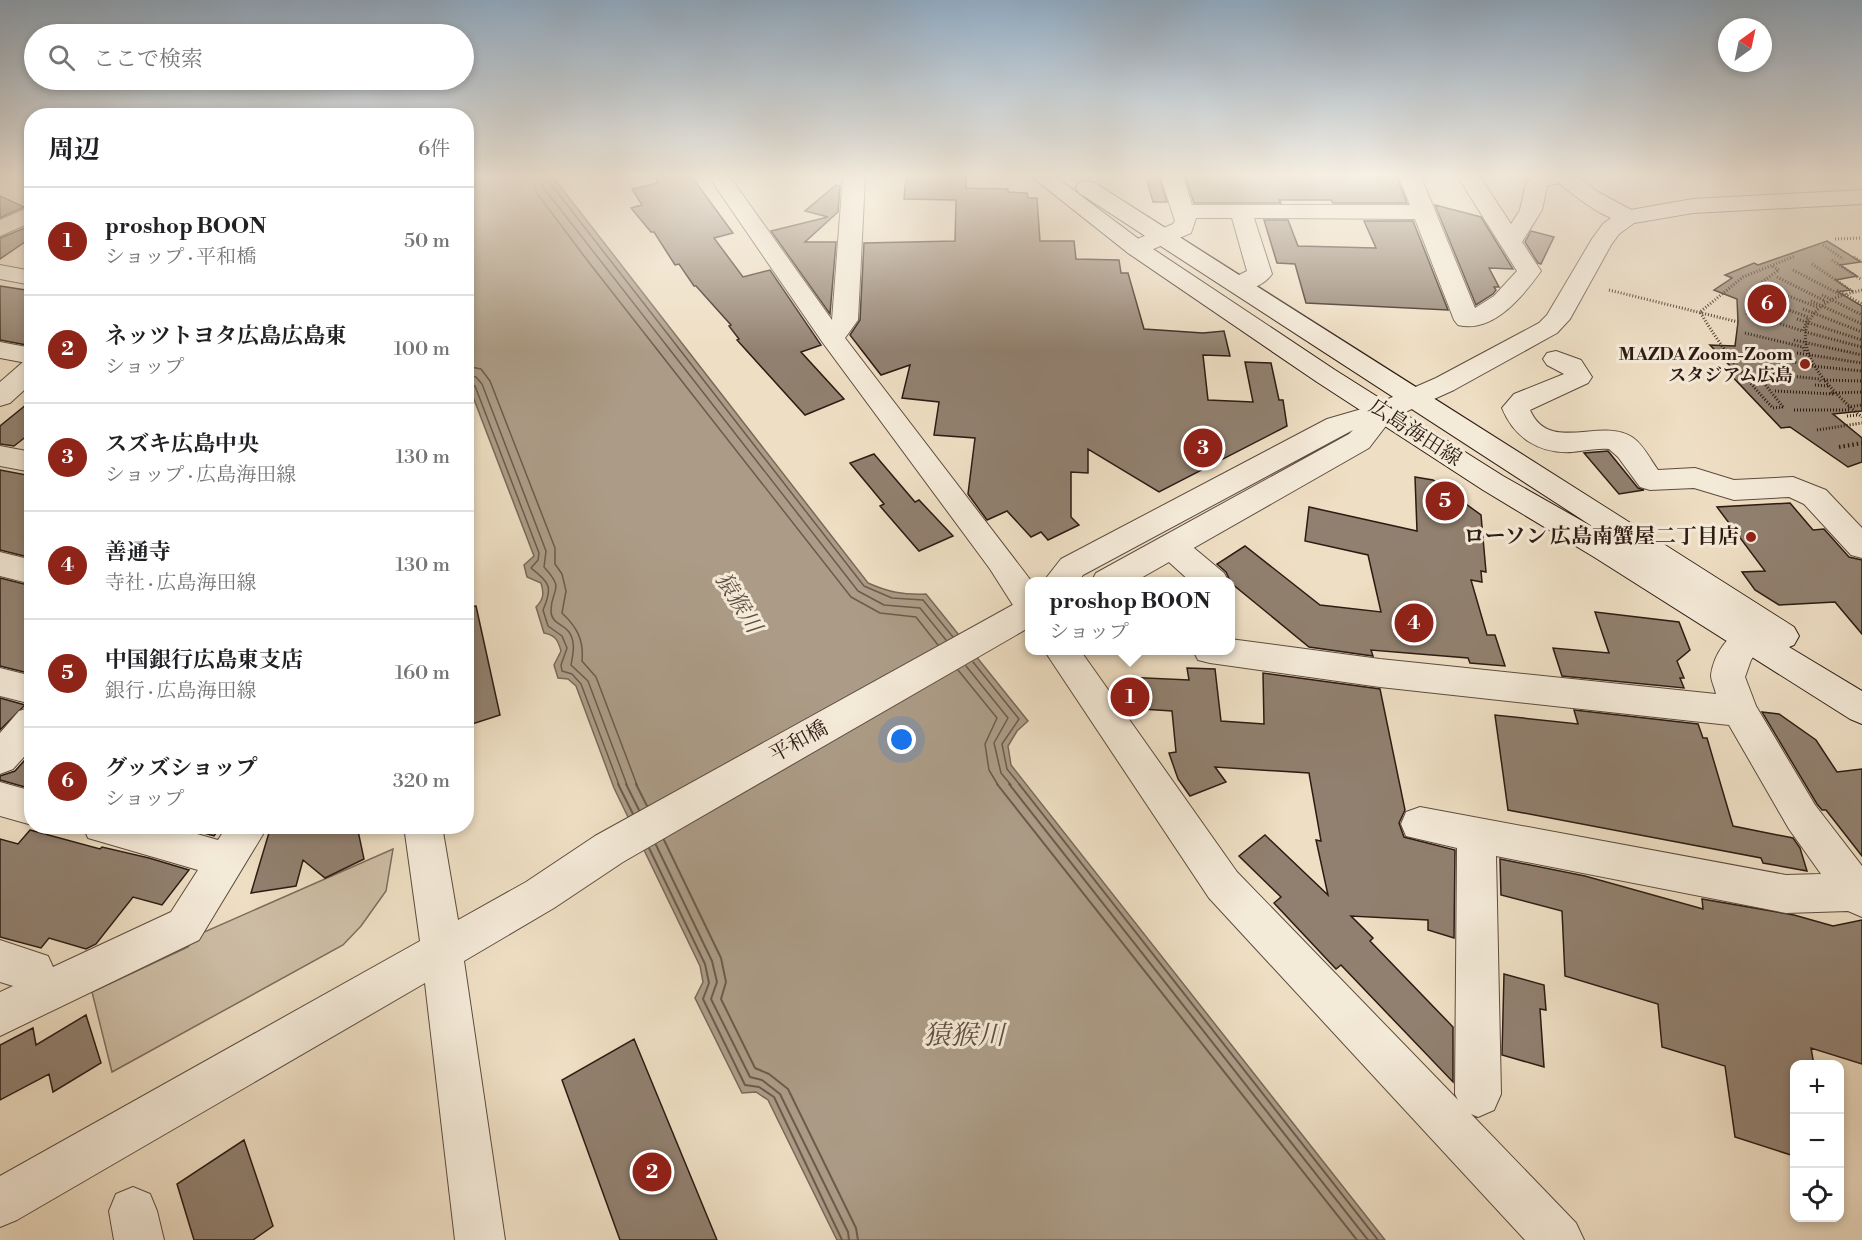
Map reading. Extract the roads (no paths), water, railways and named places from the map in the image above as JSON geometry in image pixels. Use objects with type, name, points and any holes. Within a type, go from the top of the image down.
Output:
[{"type":"street","points":[[760,235],[832,338],[1000,561],[1025,598]]},
{"type":"street","points":[[832,338],[845,320],[850,235]]},
{"type":"street","name":"広島海田線","points":[[1119,235],[1382,412],[1493,483],[1605,549],[1862,710]]},
{"type":"street","name":"広島海田線","points":[[1162,235],[1746,611],[1862,692]]},
{"type":"street","points":[[1136,248],[1169,235]]},
{"type":"street","points":[[1238,285],[1260,274],[1248,235]]},
{"type":"street","points":[[1434,235],[1467,320],[1486,315],[1529,271],[1506,235]]},
{"type":"street","points":[[1511,242],[1515,235]]},
{"type":"street","points":[[1063,577],[1072,567],[1337,425],[1382,412],[1445,384],[1548,328],[1557,319],[1606,235]]},
{"type":"street","points":[[0,272],[24,276]]},
{"type":"street","points":[[0,350],[24,354]]},
{"type":"street","points":[[1556,359],[1572,366],[1579,378],[1524,400],[1516,408],[1523,426],[1547,441],[1570,444],[1607,439],[1622,443],[1650,480],[1695,478],[1734,490],[1793,487],[1815,497],[1862,547]]},
{"type":"street","points":[[0,397],[24,375]]},
{"type":"street","points":[[1116,577],[1359,441],[1382,412]]},
{"type":"street","points":[[0,456],[24,460]]},
{"type":"street","points":[[1171,546],[1207,577]]},
{"type":"street","points":[[0,564],[24,570]]},
{"type":"street","name":"平和橋","points":[[0,1203],[540,895],[609,849],[1025,613]]},
{"type":"street","points":[[1748,640],[1736,654],[1728,677],[1740,711],[1802,818],[1860,895]]},
{"type":"street","points":[[1235,653],[1380,673],[1740,711]]},
{"type":"street","points":[[1064,655],[1222,885],[1559,1240]]},
{"type":"street","points":[[0,682],[24,688]]},
{"type":"street","points":[[0,758],[24,731]]},
{"type":"street","points":[[0,799],[24,806]]},
{"type":"street","points":[[1420,824],[1786,894],[1860,895]]},
{"type":"street","points":[[0,1014],[185,926],[238,843],[166,834]]},
{"type":"street","points":[[424,834],[442,949],[480,1240]]},
{"type":"street","points":[[1476,835],[1478,1094]]},
{"type":"street","points":[[0,961],[33,971],[43,993]]},
{"type":"water","name":"猿猴川","points":[[474,235],[598,235],[868,583],[896,592],[926,594],[1028,721],[1017,731],[1008,746],[1011,765],[1385,1240],[837,1240],[768,1100],[756,1092],[742,1093],[695,998],[703,982],[700,966],[614,788],[576,686],[568,679],[558,678],[554,665],[561,651],[560,647],[553,637],[544,633],[536,607],[543,596],[541,583],[527,577],[524,565],[534,556],[474,399]]},
{"type":"place","name":"グッズショップ","points":[[1767,304]]},
{"type":"place","name":"MAZDA Zoom-Zoom スタジアム広島","points":[[1805,364]]},
{"type":"place","name":"スズキ広島中央","points":[[1203,448]]},
{"type":"place","name":"中国銀行広島東支店","points":[[1445,501]]},
{"type":"place","name":"ローソン 広島南蟹屋二丁目店","points":[[1751,537]]},
{"type":"place","name":"善通寺","points":[[1414,623]]},
{"type":"place","name":"proshop BOON","points":[[1130,697]]},
{"type":"place","name":"ネッツトヨタ広島広島東","points":[[652,1172]]}]
